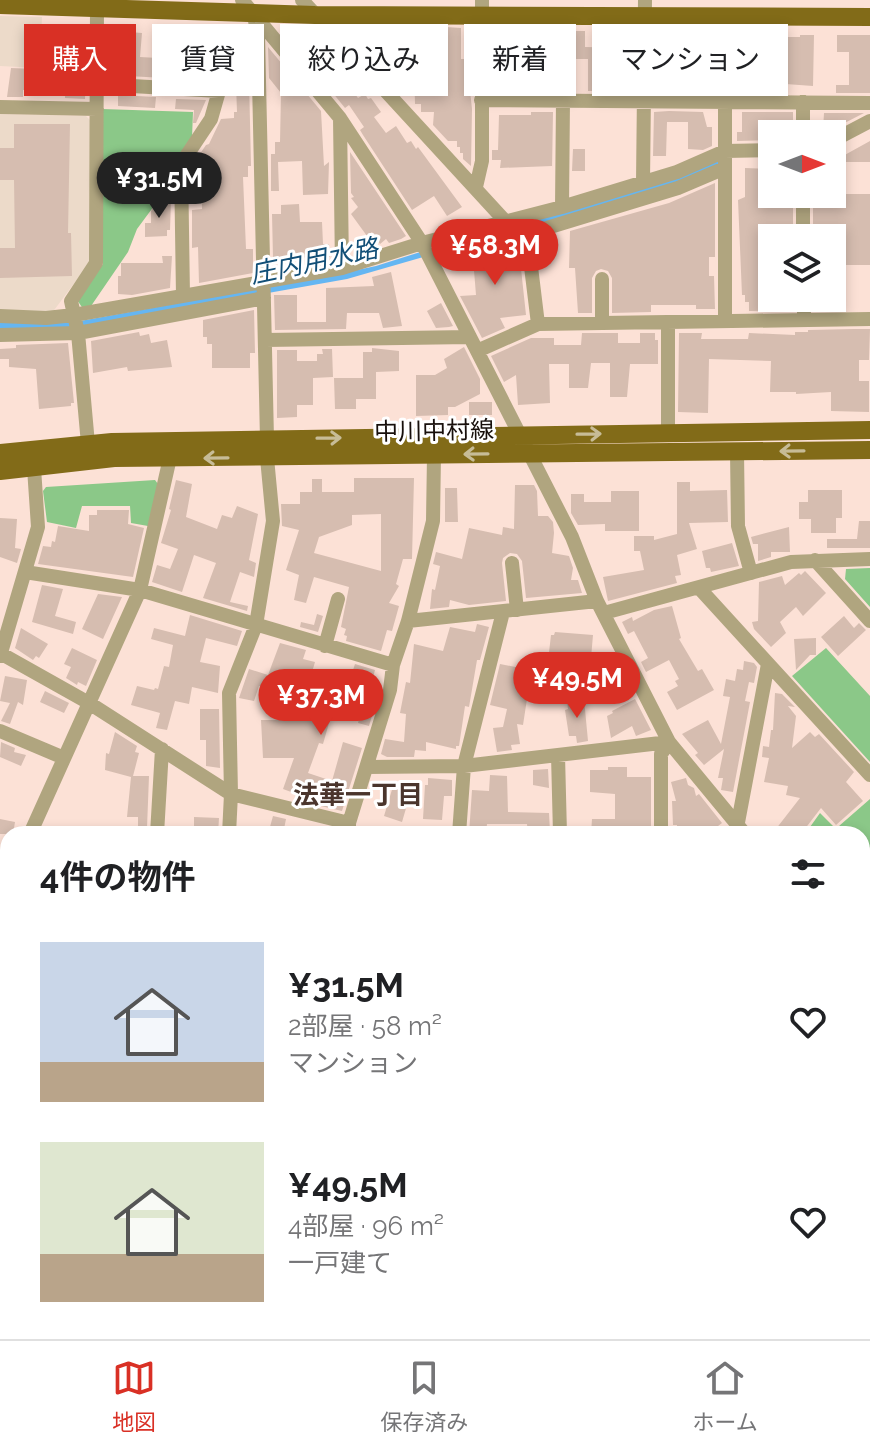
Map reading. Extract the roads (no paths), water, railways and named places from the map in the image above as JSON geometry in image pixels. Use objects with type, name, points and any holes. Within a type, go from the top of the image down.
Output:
[{"type":"main road","points":[[0,5],[72,3],[97,7],[248,7],[315,15],[482,8],[645,8],[870,17]]},
{"type":"main road","name":"中川中村線","points":[[0,453],[88,444],[172,450],[518,435],[870,430]]},
{"type":"main road","name":"中川中村線","points":[[267,448],[434,455],[870,450]]},
{"type":"main road","name":"中川中村線","points":[[0,471],[172,450]]},
{"type":"street","points":[[302,0],[506,222]]},
{"type":"street","points":[[97,7],[97,24]]},
{"type":"street","points":[[248,7],[340,118],[427,252],[572,537],[600,607],[669,742],[735,826]]},
{"type":"street","points":[[229,826],[229,693],[256,625],[273,521],[267,448],[258,36],[248,7]]},
{"type":"street","points":[[476,187],[482,161],[482,8]]},
{"type":"street","points":[[643,182],[645,8]]},
{"type":"street","points":[[136,86],[219,91],[211,119],[181,164],[183,296]]},
{"type":"street","points":[[88,444],[71,301],[96,263],[97,96]]},
{"type":"street","points":[[481,100],[870,103]]},
{"type":"street","points":[[562,207],[563,100]]},
{"type":"street","points":[[725,101],[725,321]]},
{"type":"street","points":[[803,102],[803,120]]},
{"type":"street","points":[[0,107],[97,109]]},
{"type":"street","points":[[340,118],[342,268]]},
{"type":"street","points":[[846,134],[870,121]]},
{"type":"street","points":[[0,316],[46,318],[76,324],[264,290],[342,268],[427,252],[506,222],[677,172],[725,151],[758,150]]},
{"type":"street","points":[[538,324],[527,234],[678,188],[725,168]]},
{"type":"street","points":[[602,279],[602,323]]},
{"type":"street","points":[[0,335],[60,336],[76,324],[183,296],[264,290]]},
{"type":"street","points":[[804,312],[804,320]]},
{"type":"street","points":[[477,351],[538,324],[870,319]]},
{"type":"street","points":[[668,322],[668,433]]},
{"type":"street","points":[[265,340],[470,337]]},
{"type":"street","points":[[34,826],[140,590],[172,450]]},
{"type":"street","points":[[737,452],[738,526],[751,573]]},
{"type":"street","points":[[350,826],[390,690],[393,665],[408,621],[433,521],[434,455]]},
{"type":"street","points":[[34,468],[38,527],[0,654],[89,703],[231,794],[342,826]]},
{"type":"street","points":[[408,621],[510,611],[600,607],[700,589],[791,562],[870,559]]},
{"type":"street","points":[[815,560],[870,621]]},
{"type":"street","points":[[460,826],[464,766],[510,611],[512,563]]},
{"type":"street","points":[[25,572],[140,590],[393,665]]},
{"type":"street","points":[[700,589],[870,775]]},
{"type":"street","points":[[325,646],[338,599]]},
{"type":"street","points":[[740,826],[768,664]]},
{"type":"street","points":[[0,731],[64,758]]},
{"type":"street","points":[[368,767],[464,766],[669,742]]},
{"type":"street","points":[[661,826],[661,754],[669,742]]},
{"type":"street","points":[[157,826],[162,749]]},
{"type":"street","points":[[558,755],[560,826]]},
{"type":"water","points":[[718,158],[719,165],[680,183],[347,279],[61,330],[0,329],[0,323],[69,323],[376,266]]},
{"type":"district","name":"法華一丁目","points":[[358,795]]},
{"type":"water label","name":"庄内用水路","points":[[314,261]]}]
